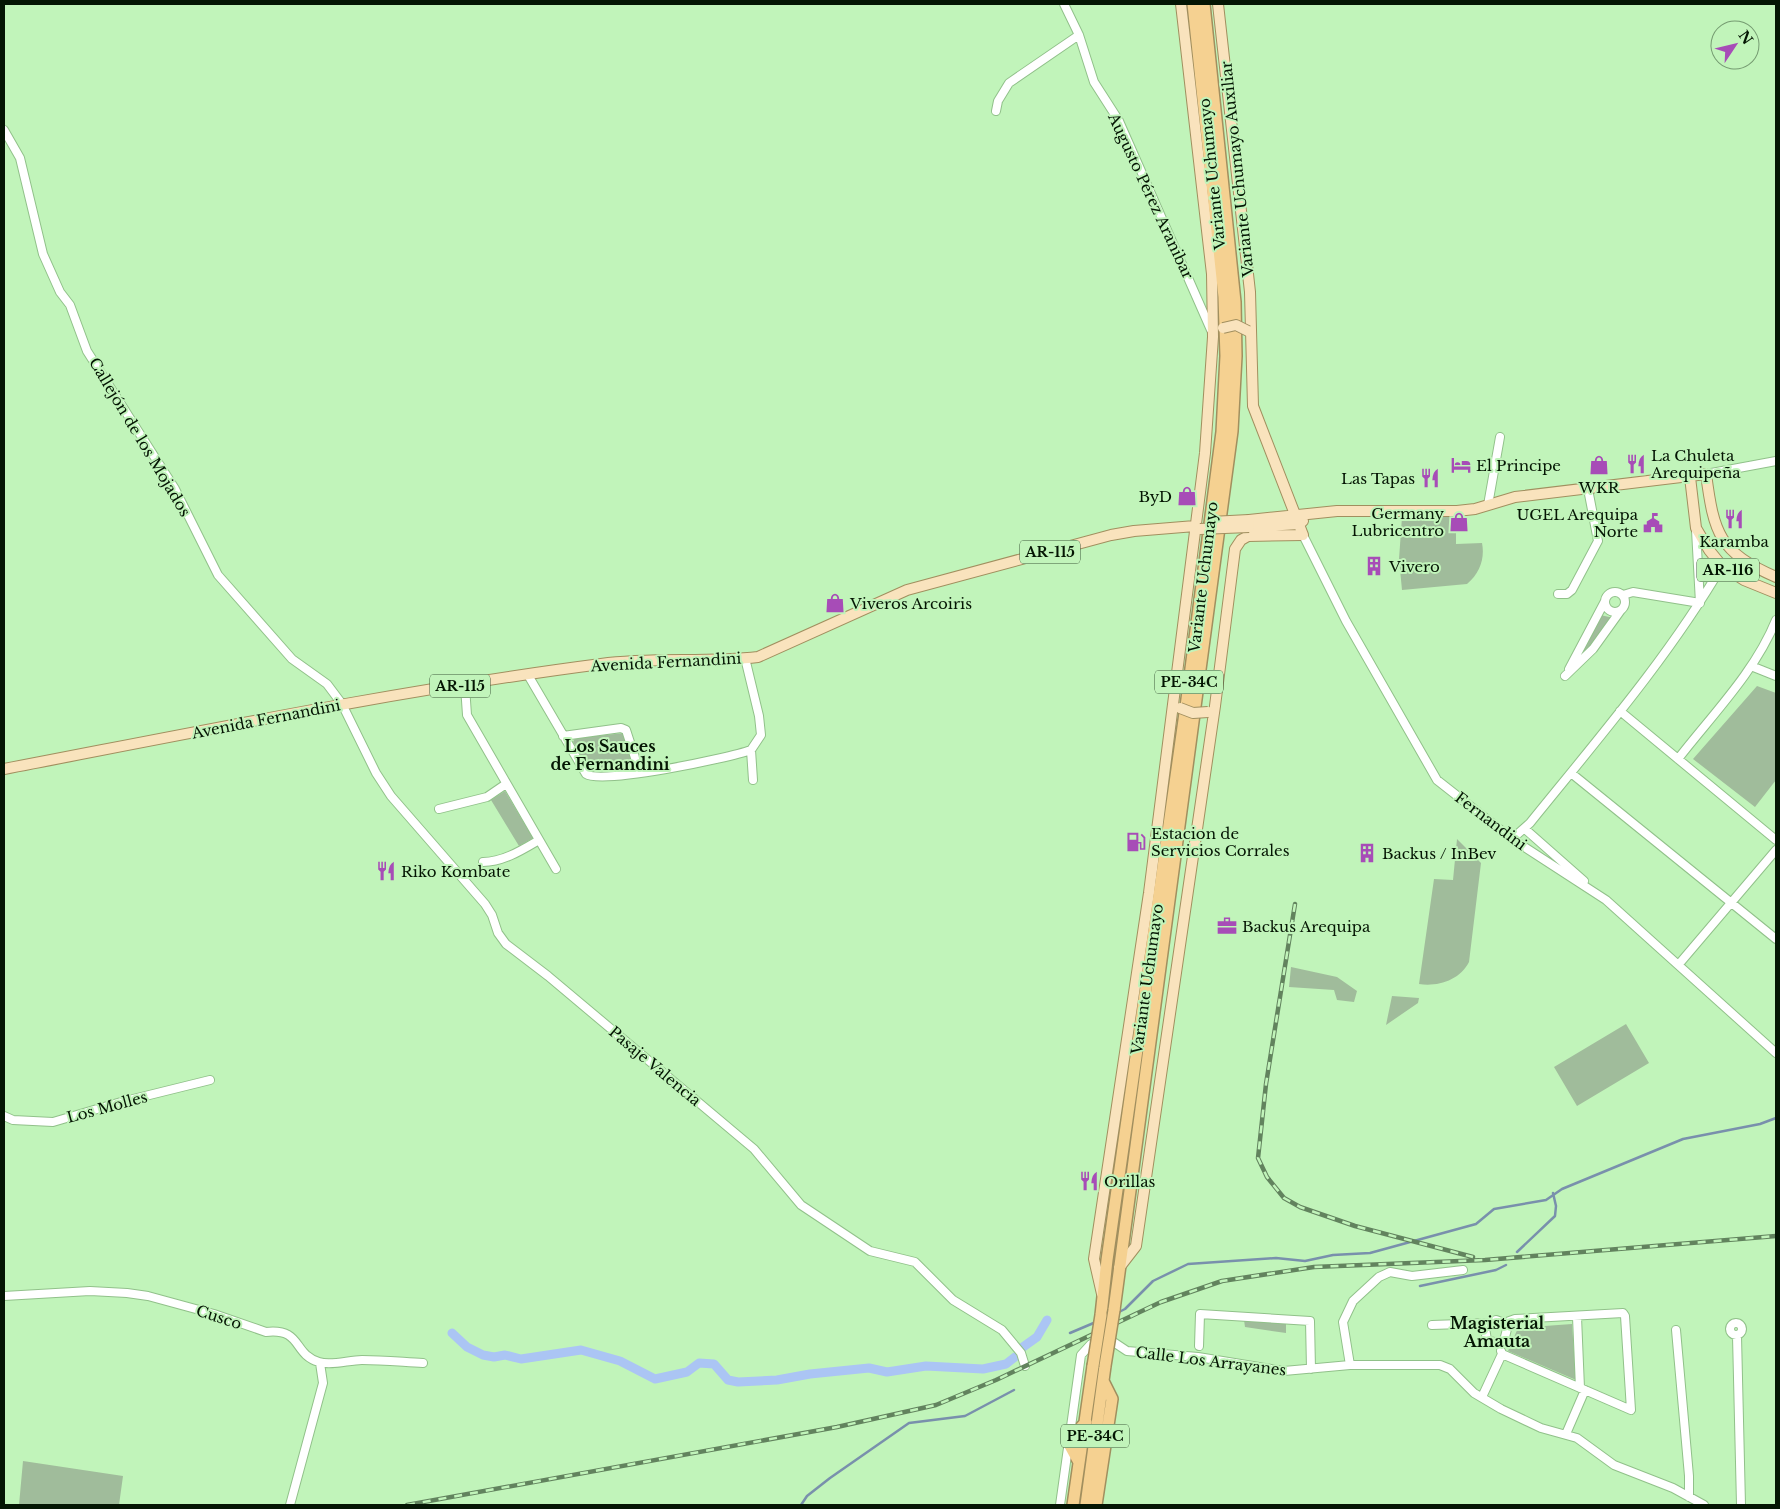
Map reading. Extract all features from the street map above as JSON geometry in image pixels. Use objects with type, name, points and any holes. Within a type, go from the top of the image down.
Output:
[{"type":"highway","name":"Variante Uchumayo","points":[[1073,1505],[1187,699],[1222,432],[1226,356],[1224,297],[1193,4]]},
{"type":"highway","name":"Variante Uchumayo","points":[[1086,1505],[1232,431],[1236,356],[1233,271],[1204,4]]},
{"type":"highway","points":[[1096,1505],[1112,1399],[1103,1381]]},
{"type":"highway","points":[[1079,1462],[1068,1442],[1086,1422]]},
{"type":"main road","points":[[1181,4],[1212,274],[1213,333],[1236,325],[1250,333],[1253,406],[1297,520]]},
{"type":"main road","name":"Variante Uchumayo Auxiliar","points":[[1218,4],[1249,282],[1250,333]]},
{"type":"main road","name":"Variante Uchumayo","points":[[1103,1297],[1094,1259],[1177,704],[1207,434],[1213,333]]},
{"type":"main road","name":"Avenida Fernandini","points":[[4,769],[342,704],[528,675],[602,664],[745,658],[770,654],[907,590],[1111,535],[1134,531],[1198,525],[1249,524],[1297,520],[1316,513],[1355,510],[1457,511],[1475,509],[1515,497],[1706,474]]},
{"type":"main road","name":"AR-116","points":[[1706,474],[1713,522],[1722,539],[1735,555],[1750,565],[1776,577]]},
{"type":"main road","name":"AR-116","points":[[1690,476],[1696,528],[1722,566],[1744,580],[1776,593]]},
{"type":"main road","name":"Fernandini","points":[[1297,520],[1303,535]]},
{"type":"main road","name":"Variante Uchumayo","points":[[1119,1269],[1136,1246],[1211,709],[1238,544],[1254,536],[1303,535]]},
{"type":"main road","points":[[1177,704],[1193,713],[1211,709]]},
{"type":"street","name":"Augusto Pérez Aranibar","points":[[1064,4],[1079,35],[1094,82],[1119,121],[1213,333]]},
{"type":"street","points":[[996,111],[998,101],[1009,83],[1079,35]]},
{"type":"street","name":"Callejón de los Mojados","points":[[4,130],[20,158],[43,254],[60,292],[70,305],[87,350],[175,490],[218,576],[292,659],[320,678],[342,704]]},
{"type":"street","points":[[1488,504],[1500,437]]},
{"type":"street","points":[[1706,474],[1776,461]]},
{"type":"street","points":[[1558,594],[1566,594],[1572,590],[1598,541],[1588,489]]},
{"type":"street","points":[[1696,528],[1700,603]]},
{"type":"street","name":"Fernandini","points":[[1303,535],[1346,621],[1437,780],[1512,839],[1606,900],[1776,1053]]},
{"type":"street","points":[[1512,839],[1525,829],[1620,711],[1700,603],[1722,566]]},
{"type":"street","points":[[1617,591],[1623,595],[1626,601],[1621,610],[1593,649],[1565,676],[1610,593],[1617,591]]},
{"type":"street","points":[[1623,595],[1633,592],[1700,603]]},
{"type":"street","points":[[1605,601],[1609,610],[1615,612],[1621,610]]},
{"type":"street","points":[[1678,759],[1751,666],[1768,641],[1776,620]]},
{"type":"street","points":[[745,658],[759,716],[761,734],[751,750],[753,780]]},
{"type":"street","points":[[1751,666],[1776,676]]},
{"type":"street","points":[[528,675],[586,774],[590,777],[640,773],[751,750]]},
{"type":"street","points":[[466,686],[467,715],[556,870]]},
{"type":"street","name":"Pasaje Valencia","points":[[342,704],[376,773],[391,796],[486,904],[498,933],[506,944],[548,976],[754,1149],[801,1205],[870,1251],[915,1262],[953,1300],[1002,1330],[1021,1353],[1025,1366]]},
{"type":"street","points":[[1620,711],[1776,840]]},
{"type":"street","points":[[563,736],[621,728],[626,730],[640,773]]},
{"type":"street","points":[[1571,773],[1776,939]]},
{"type":"street","points":[[439,809],[487,797],[506,784]]},
{"type":"street","points":[[1525,829],[1606,900]]},
{"type":"street","points":[[483,862],[490,862],[520,852],[539,840]]},
{"type":"street","points":[[1679,964],[1776,850]]},
{"type":"street","name":"Los Molles","points":[[4,1116],[13,1120],[53,1122],[121,1102],[210,1080]]},
{"type":"street","points":[[1350,1365],[1343,1322],[1353,1301],[1379,1277],[1390,1272],[1412,1276],[1463,1270]]},
{"type":"street","name":"Cusco","points":[[4,1296],[90,1291],[148,1296],[266,1332],[280,1331],[290,1336],[303,1352],[320,1363]]},
{"type":"street","points":[[1502,1354],[1631,1410],[1625,1316],[1623,1313],[1578,1317],[1515,1318],[1504,1323]]},
{"type":"street","points":[[1198,1346],[1200,1314],[1310,1320],[1311,1369]]},
{"type":"street","points":[[1566,1434],[1582,1389],[1578,1317]]},
{"type":"street","points":[[1432,1325],[1489,1323],[1496,1320],[1504,1323],[1507,1329],[1504,1341],[1498,1343],[1487,1340],[1485,1334],[1489,1323]]},
{"type":"street","points":[[1676,1330],[1689,1476],[1689,1497]]},
{"type":"street","points":[[1737,1336],[1741,1505]]},
{"type":"street","name":"Calle Los Arrayanes","points":[[1060,1505],[1081,1355],[1091,1344],[1109,1338],[1127,1351],[1198,1357],[1284,1371],[1350,1365],[1440,1365],[1450,1369],[1482,1398],[1540,1428],[1577,1438],[1614,1465],[1673,1488],[1704,1505]]},
{"type":"street","points":[[1482,1398],[1502,1354],[1498,1343]]},
{"type":"street","points":[[290,1505],[323,1383],[320,1363],[362,1360],[424,1363]]},
{"type":"green space","points":[[1456,515],[1456,544],[1482,543],[1482,560],[1472,580],[1467,584],[1402,590],[1399,559],[1402,517]]},
{"type":"green space","points":[[1600,615],[1614,618],[1585,656],[1579,656]]},
{"type":"green space","points":[[1757,686],[1776,693],[1776,780],[1755,807],[1693,759]]},
{"type":"green space","points":[[625,733],[635,769],[592,775],[573,742],[575,738]]},
{"type":"green space","points":[[505,791],[533,838],[519,846],[491,800]]},
{"type":"green space","points":[[1457,839],[1481,863],[1469,962],[1460,973],[1448,981],[1426,985],[1419,984],[1434,879],[1453,880]]},
{"type":"green space","points":[[1291,967],[1337,977],[1357,991],[1354,1002],[1337,1000],[1334,990],[1289,987]]},
{"type":"green space","points":[[1392,996],[1419,998],[1418,1003],[1386,1025]]},
{"type":"green space","points":[[1626,1024],[1649,1063],[1577,1106],[1554,1067]]},
{"type":"green space","points":[[1244,1320],[1286,1323],[1286,1333],[1245,1327]]},
{"type":"green space","points":[[1572,1324],[1576,1380],[1508,1351],[1518,1328]]},
{"type":"green space","points":[[23,1461],[123,1476],[119,1505],[19,1505]]},
{"type":"waterway","points":[[1117,1313],[1125,1309],[1153,1281],[1188,1264],[1276,1258],[1305,1261],[1333,1255],[1370,1253],[1476,1224],[1494,1209],[1546,1200],[1562,1189],[1683,1139],[1760,1124],[1776,1118]]},
{"type":"waterway","points":[[1517,1252],[1555,1216],[1556,1206],[1553,1193]]},
{"type":"waterway","points":[[1420,1286],[1496,1270],[1506,1265]]},
{"type":"waterway","points":[[1023,1347],[1037,1337],[1047,1320]]},
{"type":"waterway","points":[[1070,1333],[1096,1322]]},
{"type":"waterway","points":[[452,1333],[467,1347],[483,1355],[494,1357],[505,1355],[521,1359],[581,1350],[620,1361],[655,1379],[687,1372],[699,1363],[714,1364],[728,1380],[738,1382],[777,1380],[810,1374],[869,1368],[887,1372],[926,1366],[983,1369],[1006,1364],[1015,1357]]},
{"type":"waterway","points":[[801,1505],[807,1496],[830,1478],[909,1423],[965,1416],[1014,1390]]},
{"type":"railway","points":[[1295,904],[1266,1084],[1258,1158],[1267,1177],[1284,1198],[1300,1207],[1355,1226],[1473,1257]]},
{"type":"railway","points":[[407,1505],[837,1427],[936,1405],[996,1380],[1161,1302],[1222,1281],[1314,1267],[1485,1260],[1776,1236]]},
{"type":"place","name":"La Chuleta Arequipeña","points":[[1636,464]]},
{"type":"place","name":"El Principe","points":[[1461,465]]},
{"type":"place","name":"WKR","points":[[1599,465]]},
{"type":"place","name":"Las Tapas","points":[[1430,478]]},
{"type":"place","name":"ByD","points":[[1187,496]]},
{"type":"place","name":"Karamba","points":[[1734,519]]},
{"type":"place","name":"Germany Lubricentro","points":[[1459,522]]},
{"type":"place","name":"UGEL Arequipa Norte","points":[[1653,523]]},
{"type":"place","name":"Vivero","points":[[1374,566]]},
{"type":"place","name":"Viveros Arcoiris","points":[[835,603]]},
{"type":"place","name":"Estacion de Servicios Corrales","points":[[1136,842]]},
{"type":"place","name":"Backus / InBev","points":[[1367,853]]},
{"type":"place","name":"Riko Kombate","points":[[386,871]]},
{"type":"place","name":"Backus Arequipa","points":[[1227,926]]},
{"type":"place","name":"Orillas","points":[[1089,1181]]},
{"type":"district","name":"Los Sauces de Fernandini","points":[[610,755]]},
{"type":"district","name":"Magisterial Amauta","points":[[1497,1332]]}]
